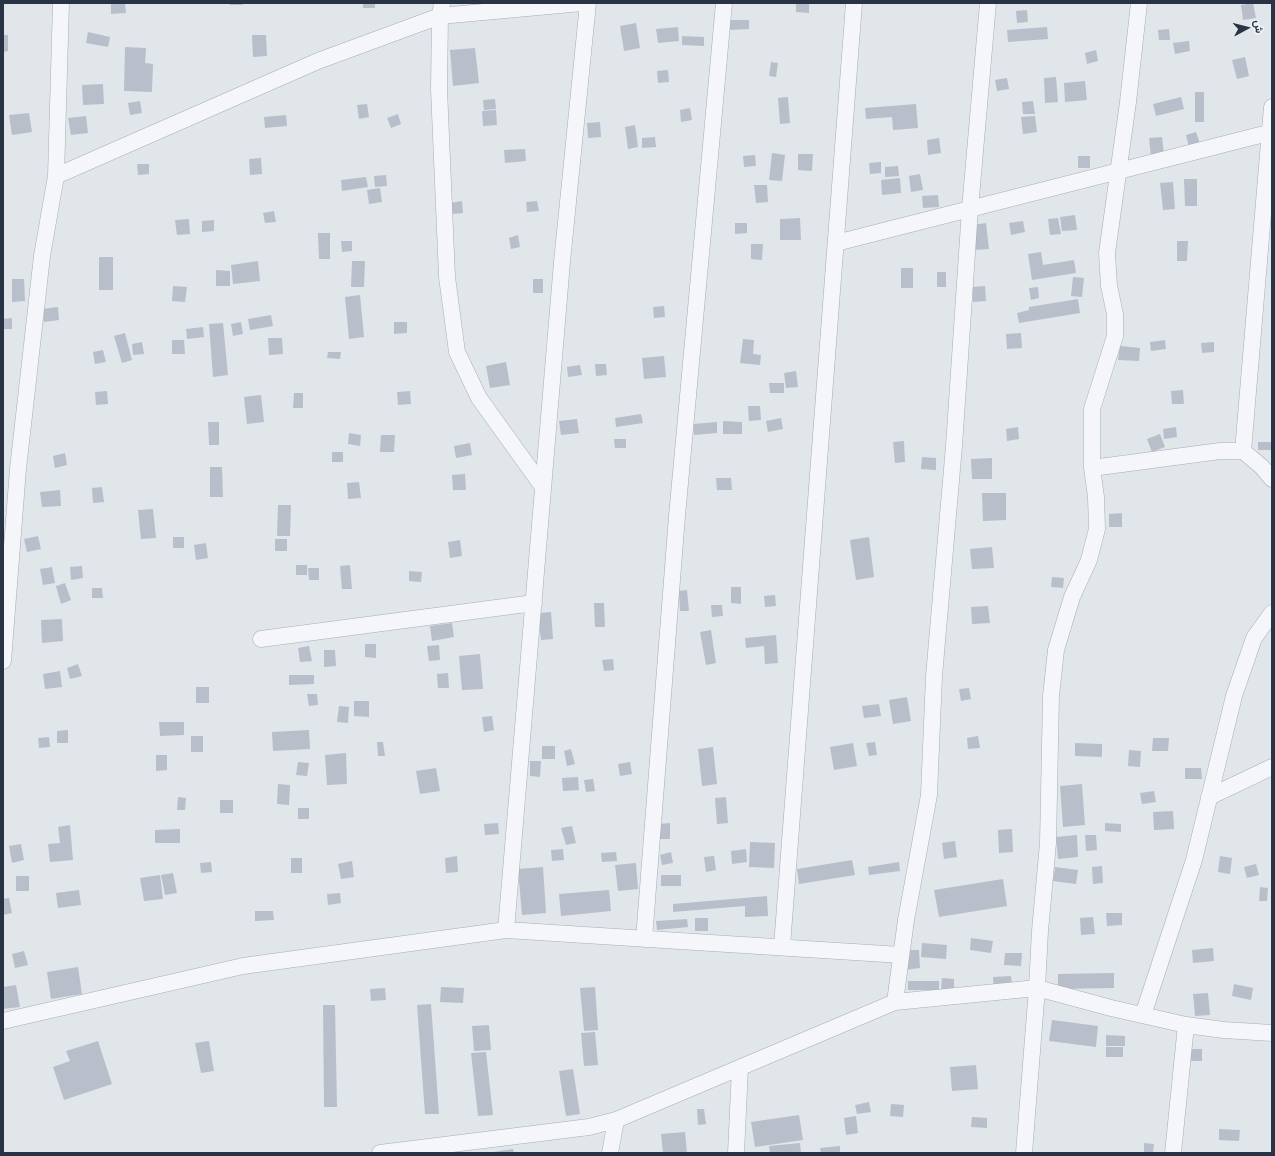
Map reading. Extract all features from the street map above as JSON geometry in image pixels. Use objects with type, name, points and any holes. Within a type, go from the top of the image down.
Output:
[{"type":"street","points":[[3,661],[18,468],[42,256],[56,176],[61,3]]},
{"type":"street","points":[[56,176],[318,61],[441,10],[582,3]]},
{"type":"street","points":[[506,930],[562,262],[588,3]]},
{"type":"street","points":[[644,939],[677,516],[724,3]]},
{"type":"street","points":[[782,946],[854,3]]},
{"type":"street","points":[[895,1002],[906,920],[929,795],[934,676],[953,454],[970,209],[988,3]]},
{"type":"street","points":[[1024,1153],[1048,843],[1051,696],[1056,650],[1072,597],[1090,560],[1097,529],[1096,497],[1092,468],[1092,409],[1115,336],[1115,314],[1109,286],[1107,253],[1128,102],[1139,3]]},
{"type":"street","points":[[441,10],[439,89],[447,269],[457,352],[478,398],[543,486]]},
{"type":"street","points":[[1243,451],[1272,107]]},
{"type":"street","points":[[836,242],[1270,132]]},
{"type":"street","points":[[1092,468],[1220,451],[1243,451],[1262,467],[1272,479]]},
{"type":"street","points":[[261,639],[534,603]]},
{"type":"street","points":[[1143,1015],[1194,860],[1234,696],[1254,638],[1272,613]]},
{"type":"street","points":[[1209,797],[1272,767]]},
{"type":"street","points":[[3,1020],[243,966],[506,930],[782,946],[901,955]]},
{"type":"street","points":[[380,1153],[406,1151],[589,1127],[616,1120],[895,1002],[1037,988],[1143,1015],[1186,1024],[1224,1030],[1272,1033]]},
{"type":"street","points":[[1173,1153],[1186,1024]]},
{"type":"street","points":[[736,1153],[740,1068]]},
{"type":"street","points":[[610,1153],[616,1120]]},
{"type":"building","points":[[111,3],[125,3],[126,13],[111,14]]},
{"type":"building","points":[[230,3],[243,3],[243,5],[230,5]]},
{"type":"building","points":[[363,3],[375,3],[375,8],[363,8]]},
{"type":"building","points":[[796,3],[809,3],[809,13],[796,12]]},
{"type":"building","points":[[1253,3],[1256,18],[1243,20],[1241,5]]},
{"type":"building","points":[[1027,10],[1028,22],[1017,23],[1016,11]]},
{"type":"building","points":[[727,20],[749,20],[749,29],[728,30]]},
{"type":"building","points":[[636,23],[640,48],[624,51],[620,26]]},
{"type":"building","points":[[678,27],[679,41],[658,43],[656,29]]},
{"type":"building","points":[[1047,27],[1048,39],[1008,42],[1007,30]]},
{"type":"building","points":[[1169,29],[1170,40],[1159,40],[1158,30]]},
{"type":"building","points":[[88,32],[110,37],[108,47],[86,43]]},
{"type":"building","points":[[3,35],[8,35],[8,51],[3,52]]},
{"type":"building","points":[[252,35],[266,35],[267,56],[253,57]]},
{"type":"building","points":[[682,36],[704,37],[704,46],[682,45]]},
{"type":"building","points":[[1189,41],[1190,51],[1175,54],[1173,43]]},
{"type":"building","points":[[125,47],[146,48],[145,63],[153,64],[152,92],[124,91]]},
{"type":"building","points":[[475,48],[479,83],[453,86],[450,50]]},
{"type":"building","points":[[1096,50],[1098,61],[1087,64],[1085,53]]},
{"type":"building","points":[[1245,57],[1249,76],[1237,79],[1232,60]]},
{"type":"building","points":[[771,62],[778,63],[776,77],[769,76]]},
{"type":"building","points":[[668,70],[669,82],[658,83],[657,71]]},
{"type":"building","points":[[1056,77],[1058,102],[1045,103],[1044,78]]},
{"type":"building","points":[[1007,78],[1009,89],[997,91],[995,80]]},
{"type":"building","points":[[1085,81],[1087,100],[1065,102],[1064,83]]},
{"type":"building","points":[[103,84],[104,104],[83,105],[82,85]]},
{"type":"building","points":[[1195,92],[1204,92],[1204,122],[1195,122]]},
{"type":"building","points":[[788,97],[790,123],[780,124],[778,98]]},
{"type":"building","points":[[1181,97],[1184,109],[1156,116],[1153,104]]},
{"type":"building","points":[[495,99],[496,109],[484,110],[483,100]]},
{"type":"building","points":[[140,101],[142,113],[130,115],[128,103]]},
{"type":"building","points":[[1033,101],[1035,114],[1023,114],[1022,102]]},
{"type":"building","points":[[367,104],[369,117],[359,119],[357,105]]},
{"type":"building","points":[[916,104],[918,128],[893,130],[892,117],[866,119],[865,108]]},
{"type":"building","points":[[690,108],[692,120],[681,122],[680,110]]},
{"type":"building","points":[[496,110],[497,125],[483,126],[482,111]]},
{"type":"building","points":[[29,113],[32,132],[12,135],[9,115]]},
{"type":"building","points":[[398,114],[401,124],[391,128],[387,118]]},
{"type":"building","points":[[286,115],[287,126],[265,128],[264,117]]},
{"type":"building","points":[[86,116],[88,133],[71,135],[68,118]]},
{"type":"building","points":[[1035,116],[1037,132],[1023,134],[1021,117]]},
{"type":"building","points":[[600,122],[601,137],[588,138],[587,123]]},
{"type":"building","points":[[635,125],[638,147],[628,149],[625,127]]},
{"type":"building","points":[[1196,132],[1200,144],[1189,147],[1186,135]]},
{"type":"building","points":[[655,137],[656,147],[642,148],[642,138]]},
{"type":"building","points":[[1162,137],[1164,155],[1151,156],[1149,138]]},
{"type":"building","points":[[939,138],[941,153],[928,155],[927,140]]},
{"type":"building","points":[[525,149],[526,161],[505,163],[504,150]]},
{"type":"building","points":[[772,153],[785,155],[782,181],[769,180]]},
{"type":"building","points":[[798,154],[813,154],[812,171],[798,170]]},
{"type":"building","points":[[755,155],[756,166],[744,167],[743,156]]},
{"type":"building","points":[[1078,156],[1090,156],[1090,168],[1078,168]]},
{"type":"building","points":[[261,158],[262,174],[250,175],[249,159]]},
{"type":"building","points":[[881,162],[881,173],[870,174],[869,163]]},
{"type":"building","points":[[137,164],[149,164],[149,174],[138,175]]},
{"type":"building","points":[[898,166],[899,176],[885,177],[885,167]]},
{"type":"building","points":[[920,174],[923,190],[911,192],[909,176]]},
{"type":"building","points":[[386,175],[387,186],[375,187],[374,176]]},
{"type":"building","points":[[366,177],[368,187],[342,191],[341,180]]},
{"type":"building","points":[[900,178],[901,193],[882,195],[881,180]]},
{"type":"building","points":[[1184,179],[1197,179],[1197,206],[1185,206]]},
{"type":"building","points":[[1173,182],[1175,209],[1163,210],[1160,183]]},
{"type":"building","points":[[754,185],[767,185],[768,202],[756,203]]},
{"type":"building","points":[[380,188],[382,202],[369,204],[367,190]]},
{"type":"building","points":[[938,195],[939,207],[923,208],[922,196]]},
{"type":"building","points":[[462,201],[463,213],[452,214],[450,203]]},
{"type":"building","points":[[537,201],[539,211],[527,212],[526,202]]},
{"type":"building","points":[[274,211],[276,222],[265,223],[263,213]]},
{"type":"building","points":[[1075,215],[1077,230],[1062,231],[1060,217]]},
{"type":"building","points":[[800,218],[801,240],[780,240],[780,219]]},
{"type":"building","points":[[1058,218],[1061,234],[1050,235],[1048,219]]},
{"type":"building","points":[[189,219],[190,234],[177,235],[175,220]]},
{"type":"building","points":[[214,220],[214,231],[202,232],[202,221]]},
{"type":"building","points":[[1023,221],[1025,232],[1011,235],[1009,223]]},
{"type":"building","points":[[735,223],[747,223],[747,233],[735,234]]},
{"type":"building","points":[[986,223],[989,249],[974,250],[972,225]]},
{"type":"building","points":[[318,233],[330,233],[330,259],[319,259]]},
{"type":"building","points":[[518,235],[520,247],[511,249],[509,238]]},
{"type":"building","points":[[341,241],[352,241],[352,251],[342,252]]},
{"type":"building","points":[[1177,241],[1188,241],[1187,261],[1177,261]]},
{"type":"building","points":[[751,244],[763,244],[762,260],[751,259]]},
{"type":"building","points":[[1041,252],[1043,265],[1074,260],[1076,273],[1032,280],[1028,254]]},
{"type":"building","points":[[99,257],[113,257],[113,290],[99,290]]},
{"type":"building","points":[[258,261],[260,281],[233,284],[231,265]]},
{"type":"building","points":[[352,261],[365,261],[364,287],[351,287]]},
{"type":"building","points":[[901,268],[913,268],[913,288],[901,288]]},
{"type":"building","points":[[216,270],[230,271],[230,286],[216,286]]},
{"type":"building","points":[[937,272],[946,272],[946,287],[937,287]]},
{"type":"building","points":[[1073,277],[1084,278],[1082,297],[1071,296]]},
{"type":"building","points":[[12,279],[24,279],[25,301],[12,302]]},
{"type":"building","points":[[533,279],[543,279],[543,293],[533,293]]},
{"type":"building","points":[[173,286],[187,287],[185,302],[172,301]]},
{"type":"building","points":[[985,286],[986,301],[973,302],[972,287]]},
{"type":"building","points":[[1038,287],[1039,298],[1031,300],[1029,288]]},
{"type":"building","points":[[360,295],[364,337],[349,339],[345,297]]},
{"type":"building","points":[[1078,299],[1080,313],[1019,323],[1017,313],[1029,310],[1029,307]]},
{"type":"building","points":[[664,306],[665,317],[654,318],[653,307]]},
{"type":"building","points":[[58,307],[59,320],[44,322],[42,309]]},
{"type":"building","points":[[271,315],[273,326],[250,330],[248,319]]},
{"type":"building","points":[[12,318],[12,329],[3,329],[3,319]]},
{"type":"building","points":[[241,322],[243,334],[233,336],[231,324]]},
{"type":"building","points":[[394,322],[407,322],[407,333],[394,334]]},
{"type":"building","points":[[223,323],[228,375],[213,377],[209,324]]},
{"type":"building","points":[[203,327],[204,337],[187,339],[186,329]]},
{"type":"building","points":[[125,333],[132,360],[122,363],[114,336]]},
{"type":"building","points":[[1021,333],[1022,348],[1007,349],[1006,334]]},
{"type":"building","points":[[268,338],[282,338],[283,354],[269,355]]},
{"type":"building","points":[[743,339],[754,340],[753,354],[761,355],[760,365],[740,363]]},
{"type":"building","points":[[172,340],[184,340],[185,354],[172,354]]},
{"type":"building","points":[[1165,340],[1166,349],[1151,351],[1150,342]]},
{"type":"building","points":[[142,342],[144,354],[133,355],[132,344]]},
{"type":"building","points":[[1214,342],[1214,352],[1202,353],[1201,343]]},
{"type":"building","points":[[1120,346],[1140,348],[1139,361],[1118,360]]},
{"type":"building","points":[[103,350],[106,362],[95,364],[93,352]]},
{"type":"building","points":[[328,352],[341,352],[340,359],[327,358]]},
{"type":"building","points":[[664,356],[666,377],[644,379],[642,358]]},
{"type":"building","points":[[506,362],[510,385],[490,388],[486,366]]},
{"type":"building","points":[[595,364],[606,364],[607,375],[596,376]]},
{"type":"building","points":[[580,365],[582,375],[568,377],[567,367]]},
{"type":"building","points":[[796,371],[798,387],[786,388],[784,373]]},
{"type":"building","points":[[769,383],[784,383],[784,393],[770,393]]},
{"type":"building","points":[[1183,390],[1184,404],[1172,404],[1171,391]]},
{"type":"building","points":[[107,391],[108,404],[96,405],[95,392]]},
{"type":"building","points":[[410,391],[411,404],[398,405],[397,392]]},
{"type":"building","points":[[294,393],[303,393],[303,408],[293,408]]},
{"type":"building","points":[[261,395],[264,422],[247,424],[244,397]]},
{"type":"building","points":[[748,406],[760,406],[761,420],[749,421]]},
{"type":"building","points":[[641,414],[643,423],[616,427],[615,418]]},
{"type":"building","points":[[781,418],[783,429],[768,432],[766,421]]},
{"type":"building","points":[[577,419],[579,433],[561,435],[559,421]]},
{"type":"building","points":[[723,421],[742,422],[742,434],[723,434]]},
{"type":"building","points":[[208,422],[219,422],[219,445],[209,445]]},
{"type":"building","points":[[717,422],[717,433],[694,435],[693,424]]},
{"type":"building","points":[[1018,427],[1019,439],[1007,441],[1006,429]]},
{"type":"building","points":[[1176,427],[1177,437],[1164,439],[1163,429]]},
{"type":"building","points":[[349,433],[361,435],[360,446],[348,444]]},
{"type":"building","points":[[1160,434],[1165,447],[1152,452],[1147,439]]},
{"type":"building","points":[[381,435],[395,435],[394,452],[380,452]]},
{"type":"building","points":[[614,439],[626,439],[626,448],[615,448]]},
{"type":"building","points":[[904,441],[905,462],[895,463],[893,442]]},
{"type":"building","points":[[1258,442],[1272,442],[1272,450],[1258,450]]},
{"type":"building","points":[[470,443],[472,455],[456,458],[454,446]]},
{"type":"building","points":[[332,452],[343,452],[343,462],[332,462]]},
{"type":"building","points":[[65,453],[67,465],[55,468],[53,456]]},
{"type":"building","points":[[922,457],[936,458],[936,470],[921,469]]},
{"type":"building","points":[[992,458],[992,479],[972,479],[971,459]]},
{"type":"building","points":[[210,467],[222,467],[223,497],[210,497]]},
{"type":"building","points":[[465,474],[466,490],[453,490],[452,475]]},
{"type":"building","points":[[716,478],[731,478],[732,490],[717,490]]},
{"type":"building","points":[[359,482],[361,498],[348,499],[347,483]]},
{"type":"building","points":[[102,487],[104,502],[93,503],[92,488]]},
{"type":"building","points":[[60,490],[61,506],[42,507],[40,492]]},
{"type":"building","points":[[982,493],[1006,493],[1006,520],[983,521]]},
{"type":"building","points":[[278,505],[291,505],[290,536],[277,536]]},
{"type":"building","points":[[153,509],[156,538],[141,539],[138,510]]},
{"type":"building","points":[[1122,513],[1122,527],[1109,527],[1109,514]]},
{"type":"building","points":[[38,536],[41,549],[27,552],[24,539]]},
{"type":"building","points":[[173,537],[184,537],[184,548],[173,548]]},
{"type":"building","points":[[869,537],[874,577],[856,580],[850,540]]},
{"type":"building","points":[[275,539],[287,539],[287,551],[275,551]]},
{"type":"building","points":[[460,540],[462,556],[450,558],[448,542]]},
{"type":"building","points":[[206,543],[208,558],[196,560],[194,545]]},
{"type":"building","points":[[992,547],[994,568],[972,569],[970,549]]},
{"type":"building","points":[[296,565],[307,565],[307,575],[296,575]]},
{"type":"building","points":[[350,565],[352,589],[342,589],[340,566]]},
{"type":"building","points":[[82,566],[83,578],[71,580],[70,567]]},
{"type":"building","points":[[52,567],[55,583],[43,585],[40,569]]},
{"type":"building","points":[[308,568],[319,568],[319,580],[309,580]]},
{"type":"building","points":[[409,571],[422,572],[421,582],[409,581]]},
{"type":"building","points":[[1052,577],[1064,578],[1063,588],[1051,587]]},
{"type":"building","points":[[65,583],[71,600],[61,604],[56,586]]},
{"type":"building","points":[[731,587],[741,587],[741,604],[731,603]]},
{"type":"building","points":[[92,588],[102,588],[103,598],[92,598]]},
{"type":"building","points":[[687,590],[689,611],[680,611],[679,591]]},
{"type":"building","points":[[775,595],[776,606],[765,607],[764,596]]},
{"type":"building","points":[[594,603],[604,603],[605,627],[595,627]]},
{"type":"building","points":[[711,605],[722,605],[723,616],[712,617]]},
{"type":"building","points":[[988,606],[990,623],[972,624],[971,607]]},
{"type":"building","points":[[551,612],[553,639],[541,640],[538,613]]},
{"type":"building","points":[[62,619],[63,641],[42,643],[41,620]]},
{"type":"building","points":[[452,623],[454,637],[432,641],[430,626]]},
{"type":"building","points":[[711,630],[716,663],[706,665],[700,632]]},
{"type":"building","points":[[776,635],[778,663],[765,664],[764,646],[746,648],[745,638]]},
{"type":"building","points":[[365,644],[376,644],[376,658],[365,657]]},
{"type":"building","points":[[439,645],[440,660],[429,661],[427,646]]},
{"type":"building","points":[[309,646],[312,661],[300,662],[298,648]]},
{"type":"building","points":[[324,650],[335,650],[336,666],[324,667]]},
{"type":"building","points":[[480,654],[483,689],[462,690],[459,656]]},
{"type":"building","points":[[613,659],[614,670],[604,671],[602,660]]},
{"type":"building","points":[[78,664],[82,676],[70,679],[67,668]]},
{"type":"building","points":[[60,671],[62,687],[45,689],[43,674]]},
{"type":"building","points":[[448,673],[449,688],[438,688],[437,674]]},
{"type":"building","points":[[289,675],[314,675],[314,684],[289,685]]},
{"type":"building","points":[[196,687],[209,687],[209,703],[196,703]]},
{"type":"building","points":[[969,688],[971,699],[961,701],[959,689]]},
{"type":"building","points":[[307,694],[317,694],[318,705],[309,706]]},
{"type":"building","points":[[907,697],[911,721],[893,724],[889,700]]},
{"type":"building","points":[[354,701],[369,701],[369,717],[354,716]]},
{"type":"building","points":[[879,704],[881,716],[864,718],[862,706]]},
{"type":"building","points":[[339,706],[349,707],[348,723],[337,722]]},
{"type":"building","points":[[492,716],[494,730],[484,732],[482,717]]},
{"type":"building","points":[[159,722],[184,722],[184,735],[160,736]]},
{"type":"building","points":[[68,730],[68,743],[57,743],[57,731]]},
{"type":"building","points":[[309,730],[310,749],[273,751],[272,732]]},
{"type":"building","points":[[191,736],[203,736],[203,752],[191,752]]},
{"type":"building","points":[[978,736],[980,748],[968,749],[967,738]]},
{"type":"building","points":[[49,737],[50,747],[39,748],[38,738]]},
{"type":"building","points":[[1153,738],[1169,738],[1168,751],[1152,751]]},
{"type":"building","points":[[377,742],[383,742],[385,756],[378,756]]},
{"type":"building","points":[[875,742],[877,755],[869,756],[866,743]]},
{"type":"building","points":[[853,743],[857,766],[834,770],[830,747]]},
{"type":"building","points":[[1075,743],[1102,744],[1102,757],[1075,756]]},
{"type":"building","points":[[542,746],[555,746],[555,759],[542,759]]},
{"type":"building","points":[[713,747],[717,784],[702,786],[698,749]]},
{"type":"building","points":[[571,749],[575,764],[567,766],[564,751]]},
{"type":"building","points":[[1129,750],[1141,751],[1140,767],[1128,766]]},
{"type":"building","points":[[346,753],[347,784],[327,785],[325,755]]},
{"type":"building","points":[[156,755],[167,755],[167,770],[156,771]]},
{"type":"building","points":[[530,761],[541,761],[540,777],[530,776]]},
{"type":"building","points":[[298,762],[309,763],[307,776],[296,775]]},
{"type":"building","points":[[630,762],[632,774],[620,776],[618,764]]},
{"type":"building","points":[[436,768],[440,791],[420,794],[416,771]]},
{"type":"building","points":[[1185,768],[1201,768],[1202,779],[1185,779]]},
{"type":"building","points":[[578,777],[579,790],[563,791],[562,778]]},
{"type":"building","points":[[593,779],[595,791],[586,792],[584,780]]},
{"type":"building","points":[[278,784],[290,785],[289,805],[277,804]]},
{"type":"building","points":[[1082,784],[1085,825],[1063,827],[1060,786]]},
{"type":"building","points":[[1154,791],[1156,802],[1142,804],[1140,793]]},
{"type":"building","points":[[178,797],[186,798],[185,810],[177,810]]},
{"type":"building","points":[[726,797],[728,823],[717,824],[715,798]]},
{"type":"building","points":[[220,800],[233,800],[233,813],[220,813]]},
{"type":"building","points":[[298,808],[309,808],[309,819],[298,819]]},
{"type":"building","points":[[1173,811],[1174,829],[1154,830],[1153,812]]},
{"type":"building","points":[[498,823],[499,834],[485,835],[484,824]]},
{"type":"building","points":[[670,823],[670,839],[658,839],[658,824]]},
{"type":"building","points":[[1105,823],[1121,824],[1121,832],[1105,831]]},
{"type":"building","points":[[70,825],[73,860],[50,862],[48,844],[60,843],[58,827]]},
{"type":"building","points":[[572,826],[576,843],[566,845],[561,828]]},
{"type":"building","points":[[180,829],[180,843],[155,843],[155,830]]},
{"type":"building","points":[[1012,829],[1013,852],[999,853],[998,830]]},
{"type":"building","points":[[1077,835],[1078,857],[1058,859],[1056,837]]},
{"type":"building","points":[[1085,835],[1096,835],[1097,850],[1086,851]]},
{"type":"building","points":[[955,841],[957,857],[944,859],[942,843]]},
{"type":"building","points":[[750,842],[775,843],[774,868],[749,867]]},
{"type":"building","points":[[21,844],[24,860],[12,863],[9,846]]},
{"type":"building","points":[[563,849],[564,860],[552,861],[551,850]]},
{"type":"building","points":[[746,849],[747,862],[732,864],[731,851]]},
{"type":"building","points":[[616,852],[617,861],[602,862],[601,853]]},
{"type":"building","points":[[671,852],[673,863],[662,865],[660,855]]},
{"type":"building","points":[[457,856],[458,872],[446,873],[445,858]]},
{"type":"building","points":[[714,856],[716,870],[706,872],[704,857]]},
{"type":"building","points":[[1220,856],[1232,858],[1230,874],[1218,872]]},
{"type":"building","points":[[291,858],[302,858],[302,873],[291,873]]},
{"type":"building","points":[[852,860],[855,875],[799,884],[797,869]]},
{"type":"building","points":[[352,861],[354,877],[341,879],[338,864]]},
{"type":"building","points":[[211,862],[212,872],[201,873],[200,863]]},
{"type":"building","points":[[899,862],[900,871],[869,875],[868,867]]},
{"type":"building","points":[[636,863],[638,889],[618,891],[615,865]]},
{"type":"building","points":[[1256,864],[1259,875],[1247,878],[1244,867]]},
{"type":"building","points":[[1102,866],[1103,883],[1093,884],[1092,867]]},
{"type":"building","points":[[543,867],[546,913],[522,915],[518,869]]},
{"type":"building","points":[[1055,867],[1078,870],[1076,884],[1053,881]]},
{"type":"building","points":[[173,873],[177,893],[165,895],[161,875]]},
{"type":"building","points":[[160,875],[163,899],[144,901],[140,878]]},
{"type":"building","points":[[661,875],[681,875],[681,886],[661,886]]},
{"type":"building","points":[[16,876],[29,876],[29,891],[16,891]]},
{"type":"building","points":[[1003,879],[1007,906],[939,917],[934,890]]},
{"type":"building","points":[[1260,887],[1268,888],[1267,901],[1259,901]]},
{"type":"building","points":[[79,890],[81,905],[58,908],[56,893]]},
{"type":"building","points":[[609,890],[611,911],[561,916],[559,894]]},
{"type":"building","points":[[340,893],[341,903],[328,905],[327,894]]},
{"type":"building","points":[[767,896],[768,916],[745,917],[745,906],[673,912],[673,904]]},
{"type":"building","points":[[9,898],[12,913],[3,915],[3,899]]},
{"type":"building","points":[[255,911],[273,911],[274,920],[255,921]]},
{"type":"building","points":[[1106,913],[1122,913],[1122,925],[1107,926]]},
{"type":"building","points":[[1093,917],[1095,934],[1081,935],[1080,918]]},
{"type":"building","points":[[695,918],[708,918],[708,931],[695,931]]},
{"type":"building","points":[[687,919],[688,927],[657,930],[656,921]]},
{"type":"building","points":[[971,938],[993,941],[991,953],[970,950]]},
{"type":"building","points":[[922,943],[947,945],[946,959],[921,957]]},
{"type":"building","points":[[1213,948],[1214,961],[1193,963],[1192,950]]},
{"type":"building","points":[[904,950],[919,950],[920,968],[905,970]]},
{"type":"building","points":[[24,951],[28,965],[15,968],[12,954]]},
{"type":"building","points":[[1005,953],[1022,953],[1021,966],[1004,965]]},
{"type":"building","points":[[78,967],[82,994],[51,999],[47,972]]},
{"type":"building","points":[[1114,973],[1114,988],[1058,989],[1058,974]]},
{"type":"building","points":[[1011,976],[1013,990],[994,992],[993,977]]},
{"type":"building","points":[[942,978],[954,979],[954,991],[941,991]]},
{"type":"building","points":[[908,981],[939,981],[939,990],[908,990]]},
{"type":"building","points":[[1234,984],[1253,988],[1251,1000],[1232,996]]},
{"type":"building","points":[[16,985],[20,1007],[3,1009],[3,987]]},
{"type":"building","points":[[441,987],[464,988],[463,1003],[440,1002]]},
{"type":"building","points":[[595,987],[598,1030],[584,1031],[580,988]]},
{"type":"building","points":[[385,988],[386,1000],[371,1001],[370,989]]},
{"type":"building","points":[[1208,993],[1210,1015],[1195,1016],[1193,994]]},
{"type":"building","points":[[431,1004],[439,1114],[425,1114],[417,1005]]},
{"type":"building","points":[[323,1005],[335,1005],[337,1107],[324,1107]]},
{"type":"building","points":[[1052,1020],[1098,1026],[1096,1047],[1049,1041]]},
{"type":"building","points":[[489,1025],[491,1050],[474,1051],[472,1026]]},
{"type":"building","points":[[595,1032],[598,1065],[584,1066],[581,1033]]},
{"type":"building","points":[[1106,1035],[1125,1036],[1125,1046],[1106,1046]]},
{"type":"building","points":[[98,1041],[112,1084],[64,1100],[53,1067],[70,1061],[66,1051]]},
{"type":"building","points":[[209,1041],[214,1071],[201,1073],[195,1043]]},
{"type":"building","points":[[1106,1047],[1123,1047],[1123,1057],[1106,1057]]},
{"type":"building","points":[[1191,1049],[1202,1049],[1202,1061],[1191,1061]]},
{"type":"building","points":[[486,1052],[493,1115],[478,1116],[471,1053]]},
{"type":"building","points":[[976,1065],[978,1089],[952,1091],[950,1067]]},
{"type":"building","points":[[573,1069],[580,1114],[566,1116],[559,1071]]},
{"type":"building","points":[[869,1102],[871,1112],[857,1114],[855,1105]]},
{"type":"building","points":[[891,1104],[904,1105],[903,1117],[890,1116]]},
{"type":"building","points":[[697,1109],[704,1109],[706,1124],[698,1125]]},
{"type":"building","points":[[799,1115],[803,1140],[755,1147],[751,1122]]},
{"type":"building","points":[[856,1116],[858,1133],[846,1135],[844,1118]]},
{"type":"building","points":[[972,1117],[987,1118],[987,1128],[971,1127]]},
{"type":"building","points":[[1219,1129],[1240,1130],[1239,1141],[1219,1140]]},
{"type":"building","points":[[685,1132],[687,1153],[663,1153],[661,1134]]},
{"type":"building","points":[[800,1143],[801,1153],[770,1153],[769,1146]]},
{"type":"building","points":[[1144,1143],[1154,1144],[1153,1153],[1144,1153]]},
{"type":"building","points":[[840,1146],[840,1153],[821,1153],[820,1148]]},
{"type":"building","points":[[513,1149],[514,1153],[493,1153],[493,1152]]}]
